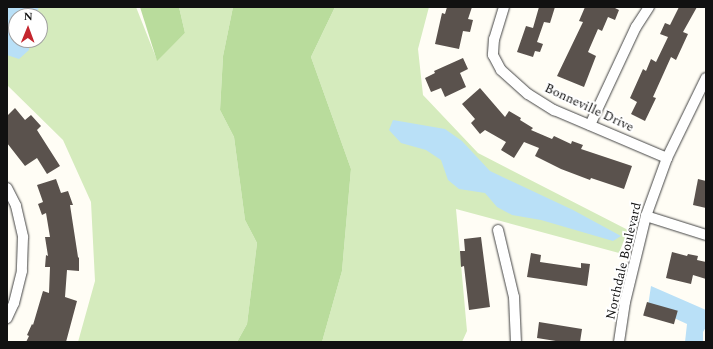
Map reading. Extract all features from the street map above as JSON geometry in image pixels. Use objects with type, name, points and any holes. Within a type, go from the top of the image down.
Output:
[{"type":"street","name":"Bonneville Drive","points":[[504,7],[494,39],[493,55],[501,70],[528,94],[554,110],[667,158]]},
{"type":"street","points":[[590,125],[636,27],[649,7]]},
{"type":"street","name":"Northdale Boulevard","points":[[619,342],[625,302],[646,216],[667,158],[706,78]]},
{"type":"street","points":[[7,188],[16,206],[23,237],[22,271],[14,304],[7,318]]},
{"type":"street","points":[[646,216],[706,235]]},
{"type":"street","points":[[498,230],[514,297],[516,342]]},
{"type":"green space","points":[[7,7],[136,7],[157,60],[185,33],[179,7],[233,7],[223,56],[220,110],[234,137],[245,220],[257,243],[247,324],[237,342],[78,342],[95,281],[91,202],[63,140],[7,85]]},
{"type":"green space","points":[[140,7],[179,7],[185,33],[157,61]]},
{"type":"green space","points":[[233,7],[335,7],[311,57],[351,169],[342,271],[322,342],[237,342],[247,324],[257,243],[245,220],[234,137],[220,110],[223,56]]},
{"type":"green space","points":[[335,7],[429,7],[418,49],[423,95],[478,153],[628,230],[619,253],[456,209],[467,331],[462,342],[322,342],[342,271],[351,169],[311,57]]},
{"type":"water","points":[[7,7],[39,7],[8,8],[8,48],[29,48],[29,50],[19,59],[7,55]]},
{"type":"water","points":[[393,120],[445,129],[462,141],[490,171],[573,210],[621,236],[613,241],[541,220],[512,215],[497,207],[485,193],[459,189],[448,180],[441,160],[426,150],[401,143],[389,130]]},
{"type":"water","points":[[651,286],[706,310],[706,327],[703,332],[703,342],[685,342],[687,324],[648,306]]},
{"type":"building","points":[[447,7],[472,7],[468,19],[473,20],[470,32],[463,31],[459,49],[435,44],[442,13],[445,14]]},
{"type":"building","points":[[539,7],[555,7],[550,23],[544,22],[537,42],[543,44],[540,52],[535,51],[533,57],[517,52],[526,26],[533,28]]},
{"type":"building","points":[[585,7],[613,7],[619,10],[615,20],[608,17],[602,31],[598,29],[588,52],[596,56],[584,87],[557,76],[583,22],[579,21]]},
{"type":"building","points":[[679,7],[697,7],[683,32],[688,34],[676,60],[671,57],[653,97],[656,98],[645,121],[631,114],[637,102],[630,98],[643,69],[646,71],[651,59],[656,62],[668,37],[660,34],[665,23],[670,25]]},
{"type":"building","points":[[463,58],[468,69],[460,73],[466,87],[445,97],[441,88],[431,92],[425,78],[435,73],[434,71]]},
{"type":"building","points":[[480,88],[505,117],[509,111],[521,118],[520,120],[533,128],[531,130],[552,139],[554,136],[571,144],[572,141],[583,145],[581,149],[632,166],[624,189],[591,178],[590,180],[561,169],[535,156],[539,148],[524,142],[514,158],[501,150],[506,142],[485,130],[480,134],[471,123],[475,119],[462,104]]},
{"type":"building","points":[[15,108],[25,120],[31,115],[41,126],[37,130],[60,166],[47,174],[37,158],[25,166],[7,143],[7,116]]},
{"type":"building","points":[[56,179],[61,193],[68,191],[73,205],[70,205],[79,258],[79,271],[67,270],[65,297],[77,301],[66,342],[26,342],[29,336],[27,335],[32,324],[33,325],[43,291],[49,293],[50,267],[45,267],[46,255],[48,256],[45,237],[50,237],[46,213],[42,215],[38,204],[43,202],[37,185]]},
{"type":"building","points":[[698,179],[706,181],[706,208],[693,205]]},
{"type":"building","points":[[481,237],[490,307],[469,310],[464,266],[461,267],[460,251],[465,251],[464,239]]},
{"type":"building","points":[[672,252],[687,256],[688,254],[698,256],[697,260],[706,262],[706,279],[693,275],[691,284],[666,278]]},
{"type":"building","points":[[531,253],[541,255],[540,262],[581,268],[581,263],[590,264],[587,286],[527,277]]},
{"type":"building","points":[[647,302],[678,311],[674,324],[643,315]]},
{"type":"building","points":[[539,322],[582,329],[580,342],[562,342],[537,338]]}]
